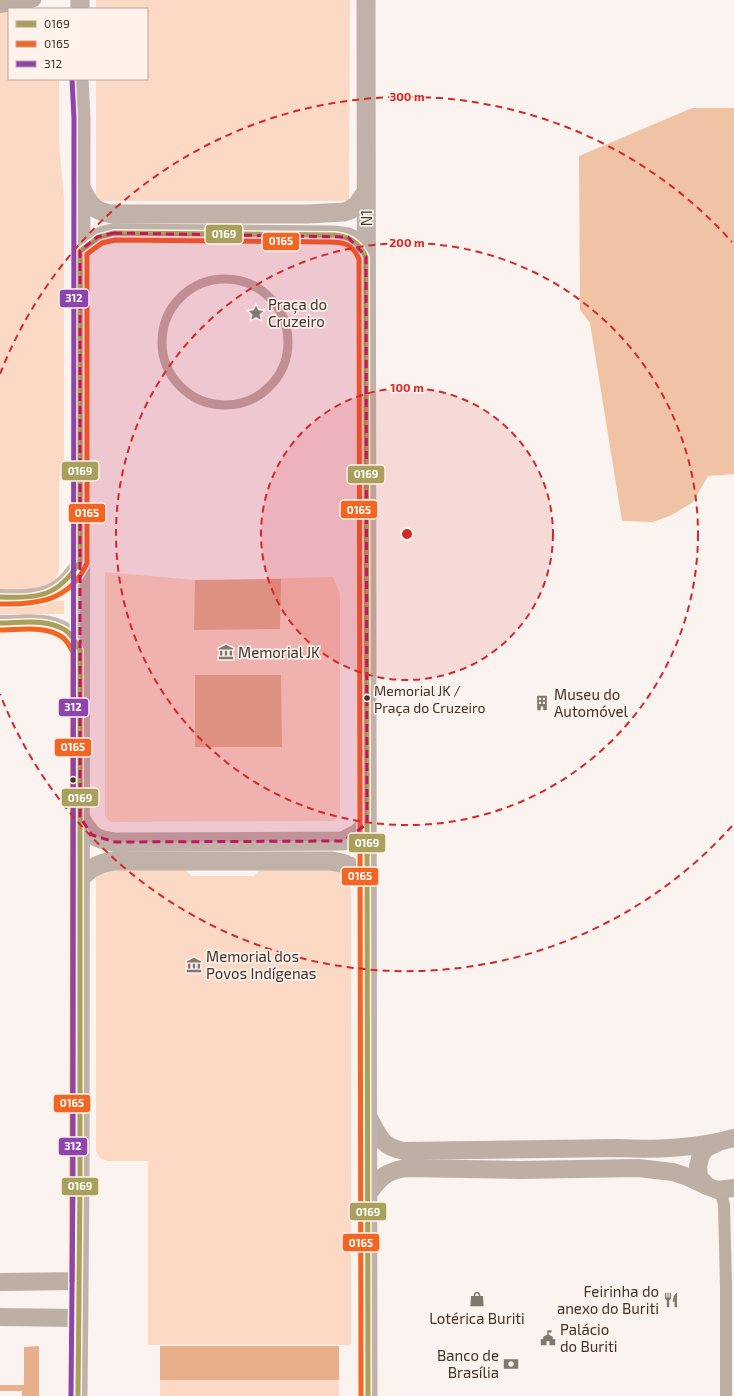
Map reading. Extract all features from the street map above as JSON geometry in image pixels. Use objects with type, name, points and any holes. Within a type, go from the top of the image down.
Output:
[{"type":"highway","name":"N1","points":[[366,0],[368,1396]]},
{"type":"highway","points":[[78,1396],[80,879],[80,80]]},
{"type":"highway","points":[[80,185],[91,205],[98,211],[112,214],[308,214],[344,212],[357,205],[366,192]]},
{"type":"highway","points":[[80,251],[97,237],[114,233],[314,235],[348,238],[354,240],[366,257]]},
{"type":"highway","points":[[80,817],[92,835],[104,841],[115,842],[343,841],[358,833],[367,824]]},
{"type":"highway","points":[[80,879],[94,866],[114,861],[331,861],[349,864],[355,869],[367,887]]},
{"type":"main road","points":[[0,597],[33,597],[52,591],[64,583],[73,574],[80,562]]},
{"type":"main road","points":[[0,623],[33,623],[53,626],[65,630],[73,638],[80,650]]},
{"type":"main road","points":[[368,1116],[381,1139],[392,1149],[404,1151],[619,1148],[644,1149],[717,1143]]},
{"type":"main road","points":[[719,1188],[699,1177],[698,1166],[701,1155],[706,1148],[734,1138]]},
{"type":"main road","points":[[367,1195],[378,1180],[392,1171],[406,1168],[520,1170],[638,1168],[673,1172],[719,1188]]},
{"type":"main road","points":[[0,1282],[79,1281]]},
{"type":"main road","points":[[0,1317],[78,1318]]},
{"type":"street","points":[[0,6],[29,2]]},
{"type":"street","points":[[215,279],[237,279],[257,287],[273,301],[284,320],[288,341],[286,359],[278,376],[267,390],[251,400],[234,405],[215,405],[198,400],[182,390],[170,376],[163,359],[161,337],[166,316],[178,298],[195,285],[215,279]]},
{"type":"street","points":[[719,1188],[724,1205],[726,1396]]},
{"type":"highlighted area","points":[[114,233],[348,237],[366,257],[367,824],[343,841],[115,842],[92,835],[80,817],[80,251],[97,237]]},
{"type":"shaded area","points":[[96,0],[350,0],[349,201],[96,201],[96,80],[148,80],[148,8],[96,8]]},
{"type":"shaded area","points":[[0,13],[8,13],[8,80],[59,80],[59,144],[64,199],[64,461],[59,483],[59,571],[54,582],[46,589],[0,591]]},
{"type":"shaded area","points":[[692,108],[734,108],[734,474],[708,476],[693,502],[672,515],[653,522],[622,521],[590,323],[580,310],[579,156]]},
{"type":"shaded area","points":[[105,572],[195,580],[333,577],[340,594],[340,816],[333,821],[110,822],[105,816]]},
{"type":"shaded area","points":[[281,579],[280,629],[194,630],[195,580]]},
{"type":"shaded area","points":[[0,601],[64,601],[64,614],[0,614]]},
{"type":"shaded area","points":[[195,675],[281,675],[282,747],[195,747]]},
{"type":"shaded area","points":[[184,869],[192,876],[254,876],[261,869],[342,869],[351,878],[351,1345],[148,1345],[148,1161],[107,1161],[100,1158],[96,1151],[96,878],[99,872],[106,870]]},
{"type":"shaded area","points":[[39,1346],[39,1396],[22,1396],[22,1391],[0,1391],[0,1385],[24,1385],[24,1347]]},
{"type":"shaded area","points":[[160,1346],[339,1346],[339,1380],[160,1380]]},
{"type":"shaded area","points":[[160,1380],[339,1380],[339,1396],[160,1396]]},
{"type":"transit line","name":"312","points":[[71,1396],[73,1182],[74,118],[72,80]]},
{"type":"transit line","name":"0169","points":[[0,597],[26,597],[46,593],[55,589],[72,574],[80,562],[80,251],[99,237],[114,233],[335,235],[346,237],[357,244],[366,257],[368,1396]]},
{"type":"transit line","name":"0165","points":[[0,604],[39,601],[62,593],[80,576],[87,563],[87,254],[102,243],[115,240],[335,242],[344,243],[351,247],[359,259],[361,1396]]},
{"type":"transit line","name":"0169","points":[[0,623],[33,622],[58,626],[70,634],[80,650],[80,1182],[78,1396]]},
{"type":"transit line","name":"0165","points":[[0,630],[32,629],[56,633],[64,638],[73,652],[72,1281]]},
{"type":"place","name":"Praça do Cruzeiro","points":[[256,313]]},
{"type":"place","name":"Memorial JK","points":[[226,652]]},
{"type":"place","name":"Memorial JK / Praça do Cruzeiro","points":[[367,698]]},
{"type":"place","name":"Museu do Automóvel","points":[[542,703]]},
{"type":"place","name":"Memorial dos Povos Indígenas","points":[[194,965]]},
{"type":"place","name":"Lotérica Buriti","points":[[477,1299]]},
{"type":"place","name":"Feirinha do anexo do Buriti","points":[[671,1300]]},
{"type":"place","name":"Palácio do Buriti","points":[[548,1338]]},
{"type":"place","name":"Banco de Brasília","points":[[511,1364]]}]
